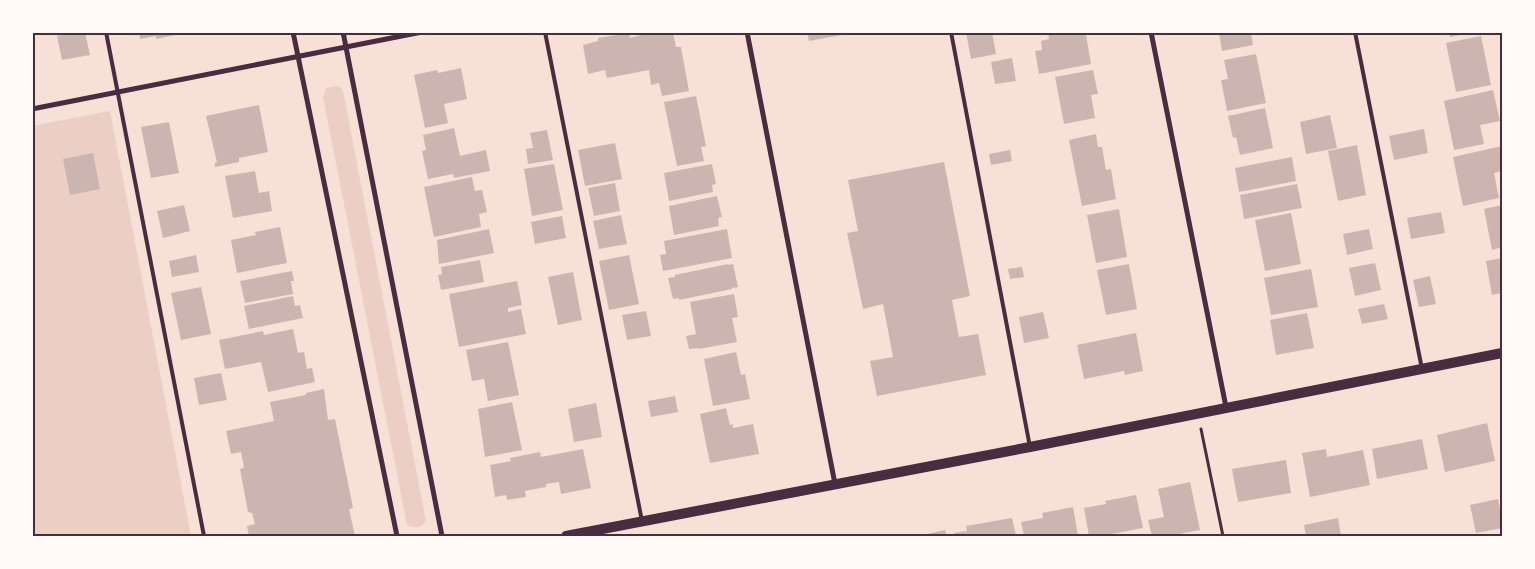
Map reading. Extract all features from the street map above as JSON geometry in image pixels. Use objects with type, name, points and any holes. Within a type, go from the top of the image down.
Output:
[{"type":"main road","points":[[566,536],[1030,447],[1502,353]]},
{"type":"street","points":[[293,32],[397,536]]},
{"type":"street","points":[[343,32],[442,536]]},
{"type":"street","points":[[32,109],[422,32]]},
{"type":"street","points":[[747,32],[835,484]]},
{"type":"street","points":[[1151,32],[1226,407]]},
{"type":"lane","points":[[106,32],[204,536]]},
{"type":"lane","points":[[545,32],[642,522]]},
{"type":"lane","points":[[951,32],[1030,447]]},
{"type":"lane","points":[[1355,32],[1422,369]]},
{"type":"path","points":[[1198,413],[1223,536]]},
{"type":"shaded area","points":[[340,87],[343,91],[426,521],[418,527],[407,525],[323,97],[326,88]]},
{"type":"shaded area","points":[[110,111],[191,536],[40,536],[33,534],[32,126]]},
{"type":"building","points":[[85,32],[90,55],[62,60],[57,36]]},
{"type":"building","points":[[139,32],[175,32],[175,35],[156,39],[156,36],[140,39]]},
{"type":"building","points":[[641,32],[673,32],[676,47],[681,47],[689,91],[662,96],[659,83],[651,85],[649,70],[607,78],[605,70],[588,74],[583,45],[598,41],[598,38],[629,33],[630,38],[641,35]]},
{"type":"building","points":[[807,32],[852,32],[852,33],[809,41]]},
{"type":"building","points":[[966,32],[992,32],[996,54],[971,59]]},
{"type":"building","points":[[1048,32],[1086,34],[1091,64],[1039,74],[1035,51],[1042,50],[1041,41],[1049,39]]},
{"type":"building","points":[[1219,32],[1251,32],[1253,45],[1222,51]]},
{"type":"building","points":[[1449,32],[1471,32],[1471,33],[1450,37]]},
{"type":"building","points":[[1481,36],[1491,85],[1456,92],[1446,43]]},
{"type":"building","points":[[1256,54],[1266,103],[1227,111],[1221,80],[1228,79],[1224,60]]},
{"type":"building","points":[[1012,58],[1016,81],[995,84],[991,62]]},
{"type":"building","points":[[461,68],[467,99],[444,104],[448,123],[425,128],[414,75],[437,70],[438,73]]},
{"type":"building","points":[[1093,70],[1098,94],[1091,95],[1095,118],[1064,124],[1055,77]]},
{"type":"building","points":[[1493,90],[1500,121],[1480,125],[1484,144],[1454,150],[1444,101]]},
{"type":"building","points":[[696,96],[706,146],[701,147],[704,161],[677,166],[664,102]]},
{"type":"building","points":[[259,105],[268,152],[239,158],[239,162],[215,167],[217,162],[206,116]]},
{"type":"building","points":[[1265,108],[1273,148],[1240,155],[1236,137],[1233,138],[1228,116]]},
{"type":"building","points":[[1330,115],[1337,148],[1306,154],[1300,122]]},
{"type":"building","points":[[169,122],[179,173],[151,178],[141,127]]},
{"type":"building","points":[[454,128],[460,156],[486,150],[490,171],[454,178],[453,174],[428,179],[422,151],[426,150],[423,135]]},
{"type":"building","points":[[1424,129],[1428,153],[1394,160],[1389,136]]},
{"type":"building","points":[[547,130],[553,160],[528,164],[526,149],[533,148],[530,133]]},
{"type":"building","points":[[1096,134],[1098,147],[1102,147],[1106,170],[1111,169],[1116,199],[1082,206],[1069,140]]},
{"type":"building","points":[[615,143],[622,179],[585,186],[578,150]]},
{"type":"building","points":[[1357,145],[1366,195],[1338,201],[1328,151]]},
{"type":"building","points":[[1502,146],[1502,171],[1494,173],[1499,198],[1463,206],[1453,157]]},
{"type":"building","points":[[1010,150],[1012,161],[991,165],[989,154]]},
{"type":"building","points":[[93,153],[100,189],[70,195],[63,159]]},
{"type":"building","points":[[1292,157],[1296,181],[1239,192],[1235,168]]},
{"type":"building","points":[[944,162],[970,296],[952,300],[959,337],[978,334],[986,375],[877,396],[870,361],[893,357],[883,304],[863,309],[847,233],[858,231],[848,180]]},
{"type":"building","points":[[554,164],[563,210],[532,216],[524,169]]},
{"type":"building","points":[[712,164],[716,184],[712,185],[713,192],[669,201],[664,173]]},
{"type":"building","points":[[255,171],[259,193],[269,191],[272,211],[233,218],[225,176]]},
{"type":"building","points":[[472,177],[475,191],[482,190],[487,212],[479,214],[481,227],[434,237],[424,187]]},
{"type":"building","points":[[615,183],[620,211],[594,216],[588,188]]},
{"type":"building","points":[[1297,184],[1302,208],[1244,219],[1240,195]]},
{"type":"building","points":[[717,196],[722,217],[718,218],[719,226],[674,235],[669,206]]},
{"type":"building","points":[[184,205],[190,231],[163,238],[157,211]]},
{"type":"building","points":[[1502,205],[1502,247],[1492,250],[1484,209]]},
{"type":"building","points":[[1119,209],[1127,257],[1096,263],[1087,215]]},
{"type":"building","points":[[1441,212],[1445,233],[1411,239],[1407,218]]},
{"type":"building","points":[[1291,213],[1301,264],[1265,271],[1255,220]]},
{"type":"building","points":[[621,215],[627,244],[599,249],[593,221]]},
{"type":"building","points":[[562,216],[566,238],[535,244],[531,222]]},
{"type":"building","points":[[280,227],[287,263],[237,273],[231,240],[256,235],[255,232]]},
{"type":"building","points":[[489,229],[494,253],[439,264],[437,240]]},
{"type":"building","points":[[727,229],[732,258],[663,271],[660,255],[666,254],[664,241]]},
{"type":"building","points":[[1369,229],[1373,249],[1347,255],[1343,234]]},
{"type":"building","points":[[196,255],[199,272],[172,277],[169,261]]},
{"type":"building","points":[[629,255],[639,304],[609,310],[599,261]]},
{"type":"building","points":[[1502,258],[1502,293],[1492,295],[1486,261]]},
{"type":"building","points":[[480,260],[484,282],[441,290],[438,275],[442,274],[441,267]]},
{"type":"building","points":[[1375,263],[1381,290],[1355,296],[1349,268]]},
{"type":"building","points":[[733,264],[738,287],[679,300],[679,298],[673,299],[668,278]]},
{"type":"building","points":[[1129,264],[1137,309],[1106,315],[1097,270]]},
{"type":"building","points":[[1022,267],[1024,277],[1010,279],[1008,269]]},
{"type":"building","points":[[1311,269],[1318,307],[1271,315],[1264,278]]},
{"type":"building","points":[[292,271],[294,281],[291,281],[293,294],[245,303],[240,281]]},
{"type":"building","points":[[573,272],[582,320],[558,325],[548,277]]},
{"type":"building","points":[[1430,276],[1436,304],[1419,307],[1413,280]]},
{"type":"building","points":[[517,281],[522,305],[508,308],[508,312],[521,309],[526,334],[459,347],[449,294]]},
{"type":"building","points":[[201,287],[211,334],[181,340],[171,293]]},
{"type":"building","points":[[734,294],[738,317],[732,318],[737,342],[689,349],[686,336],[696,334],[690,302]]},
{"type":"building","points":[[293,296],[295,306],[300,305],[303,318],[249,329],[244,306]]},
{"type":"building","points":[[1384,304],[1388,319],[1362,324],[1358,309]]},
{"type":"building","points":[[646,311],[651,336],[627,340],[622,315]]},
{"type":"building","points":[[1043,312],[1049,338],[1024,343],[1019,317]]},
{"type":"building","points":[[1307,313],[1314,348],[1276,355],[1270,320]]},
{"type":"building","points":[[293,329],[298,353],[304,352],[307,369],[312,368],[315,382],[268,392],[261,362],[225,369],[219,340],[263,331],[264,335]]},
{"type":"building","points":[[1136,333],[1143,371],[1125,375],[1124,371],[1084,379],[1077,345]]},
{"type":"building","points":[[508,342],[519,395],[488,401],[484,379],[472,381],[466,350]]},
{"type":"building","points":[[736,352],[741,375],[745,374],[750,399],[713,406],[704,359]]},
{"type":"building","points":[[221,373],[227,400],[199,405],[194,378]]},
{"type":"building","points":[[324,389],[328,420],[335,419],[353,508],[349,509],[355,536],[249,536],[247,526],[255,524],[252,513],[248,512],[240,469],[244,468],[241,452],[231,454],[226,431],[274,421],[270,402],[306,395],[306,393]]},
{"type":"building","points":[[675,396],[678,412],[651,417],[648,401]]},
{"type":"building","points":[[512,402],[522,450],[485,457],[478,409]]},
{"type":"building","points":[[596,403],[602,437],[574,442],[568,409]]},
{"type":"building","points":[[726,408],[730,425],[733,424],[733,428],[753,424],[759,454],[710,463],[700,414]]},
{"type":"building","points":[[1487,423],[1495,461],[1445,472],[1437,435]]},
{"type":"building","points":[[1422,439],[1428,469],[1377,479],[1372,449]]},
{"type":"building","points":[[583,449],[591,488],[561,494],[559,482],[546,484],[546,487],[525,491],[526,497],[507,500],[506,495],[495,497],[490,465],[511,461],[510,458],[540,452],[541,457]]},
{"type":"building","points":[[1326,449],[1327,457],[1363,450],[1370,485],[1310,497],[1302,453]]},
{"type":"building","points":[[1286,460],[1291,493],[1238,502],[1232,469]]},
{"type":"building","points":[[1190,482],[1200,530],[1169,536],[1152,536],[1148,520],[1164,517],[1158,489]]},
{"type":"building","points":[[1136,495],[1143,528],[1101,536],[1089,536],[1084,508],[1106,504],[1105,501]]},
{"type":"building","points":[[1498,499],[1502,528],[1476,533],[1470,505]]},
{"type":"building","points":[[1073,507],[1078,536],[1024,536],[1021,522],[1043,518],[1042,513]]},
{"type":"building","points":[[1012,518],[1016,536],[955,536],[954,533],[967,531],[966,526]]},
{"type":"building","points":[[1338,518],[1341,536],[1306,536],[1304,525]]},
{"type":"building","points":[[945,530],[947,536],[918,536]]}]
